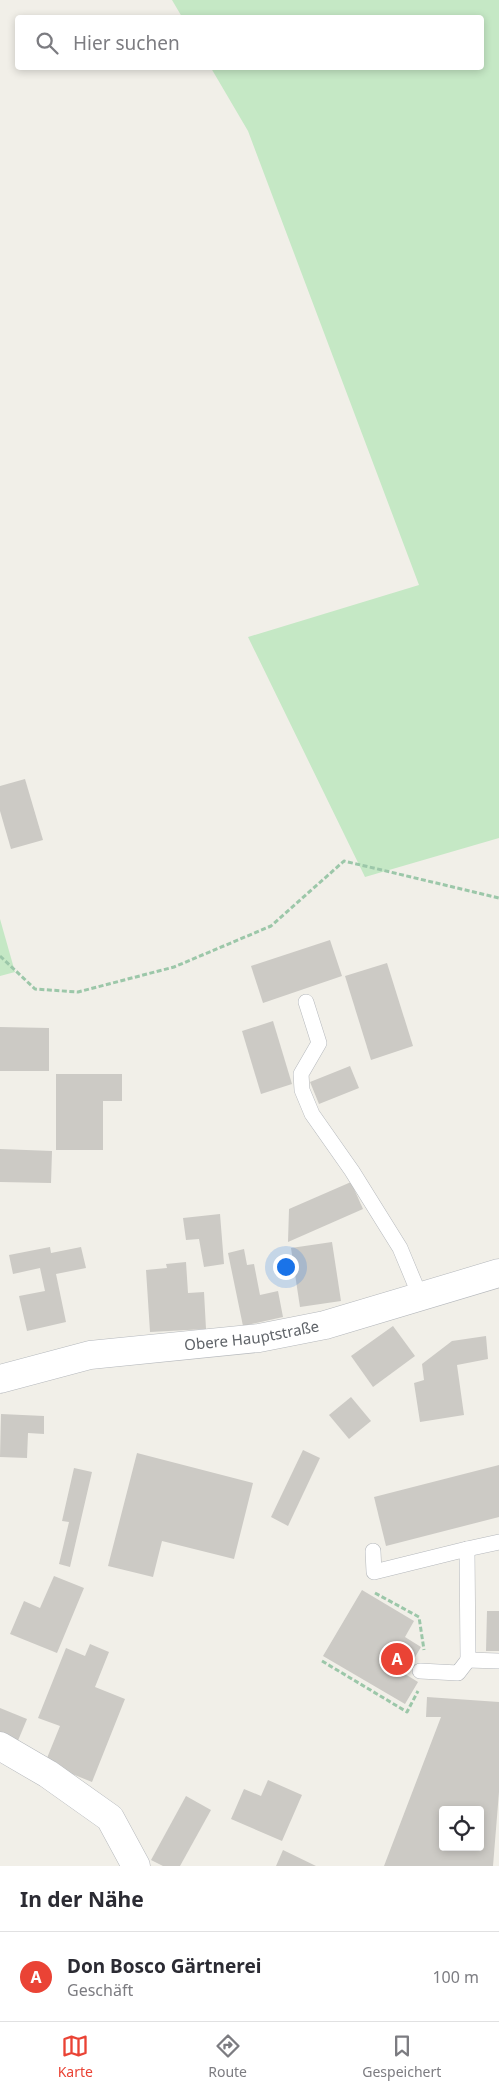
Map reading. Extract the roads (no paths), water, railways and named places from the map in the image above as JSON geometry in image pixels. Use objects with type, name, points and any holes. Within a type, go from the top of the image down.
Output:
[{"type":"street","name":"Obere Hauptstraße","points":[[0,1379],[90,1355],[165,1346],[212,1344],[288,1333],[325,1325],[499,1272]]},
{"type":"street","points":[[0,1746],[48,1774],[110,1818],[136,1866]]},
{"type":"lane","points":[[306,1002],[319,1043],[301,1074],[302,1090],[312,1114],[352,1171],[400,1248],[420,1296]]},
{"type":"lane","points":[[373,1551],[374,1572],[499,1542]]},
{"type":"lane","points":[[420,1671],[458,1673],[468,1660],[467,1549]]},
{"type":"lane","points":[[468,1660],[499,1661]]},
{"type":"place","name":"Don Bosco Gärtnerei","points":[[397,1659]]}]
